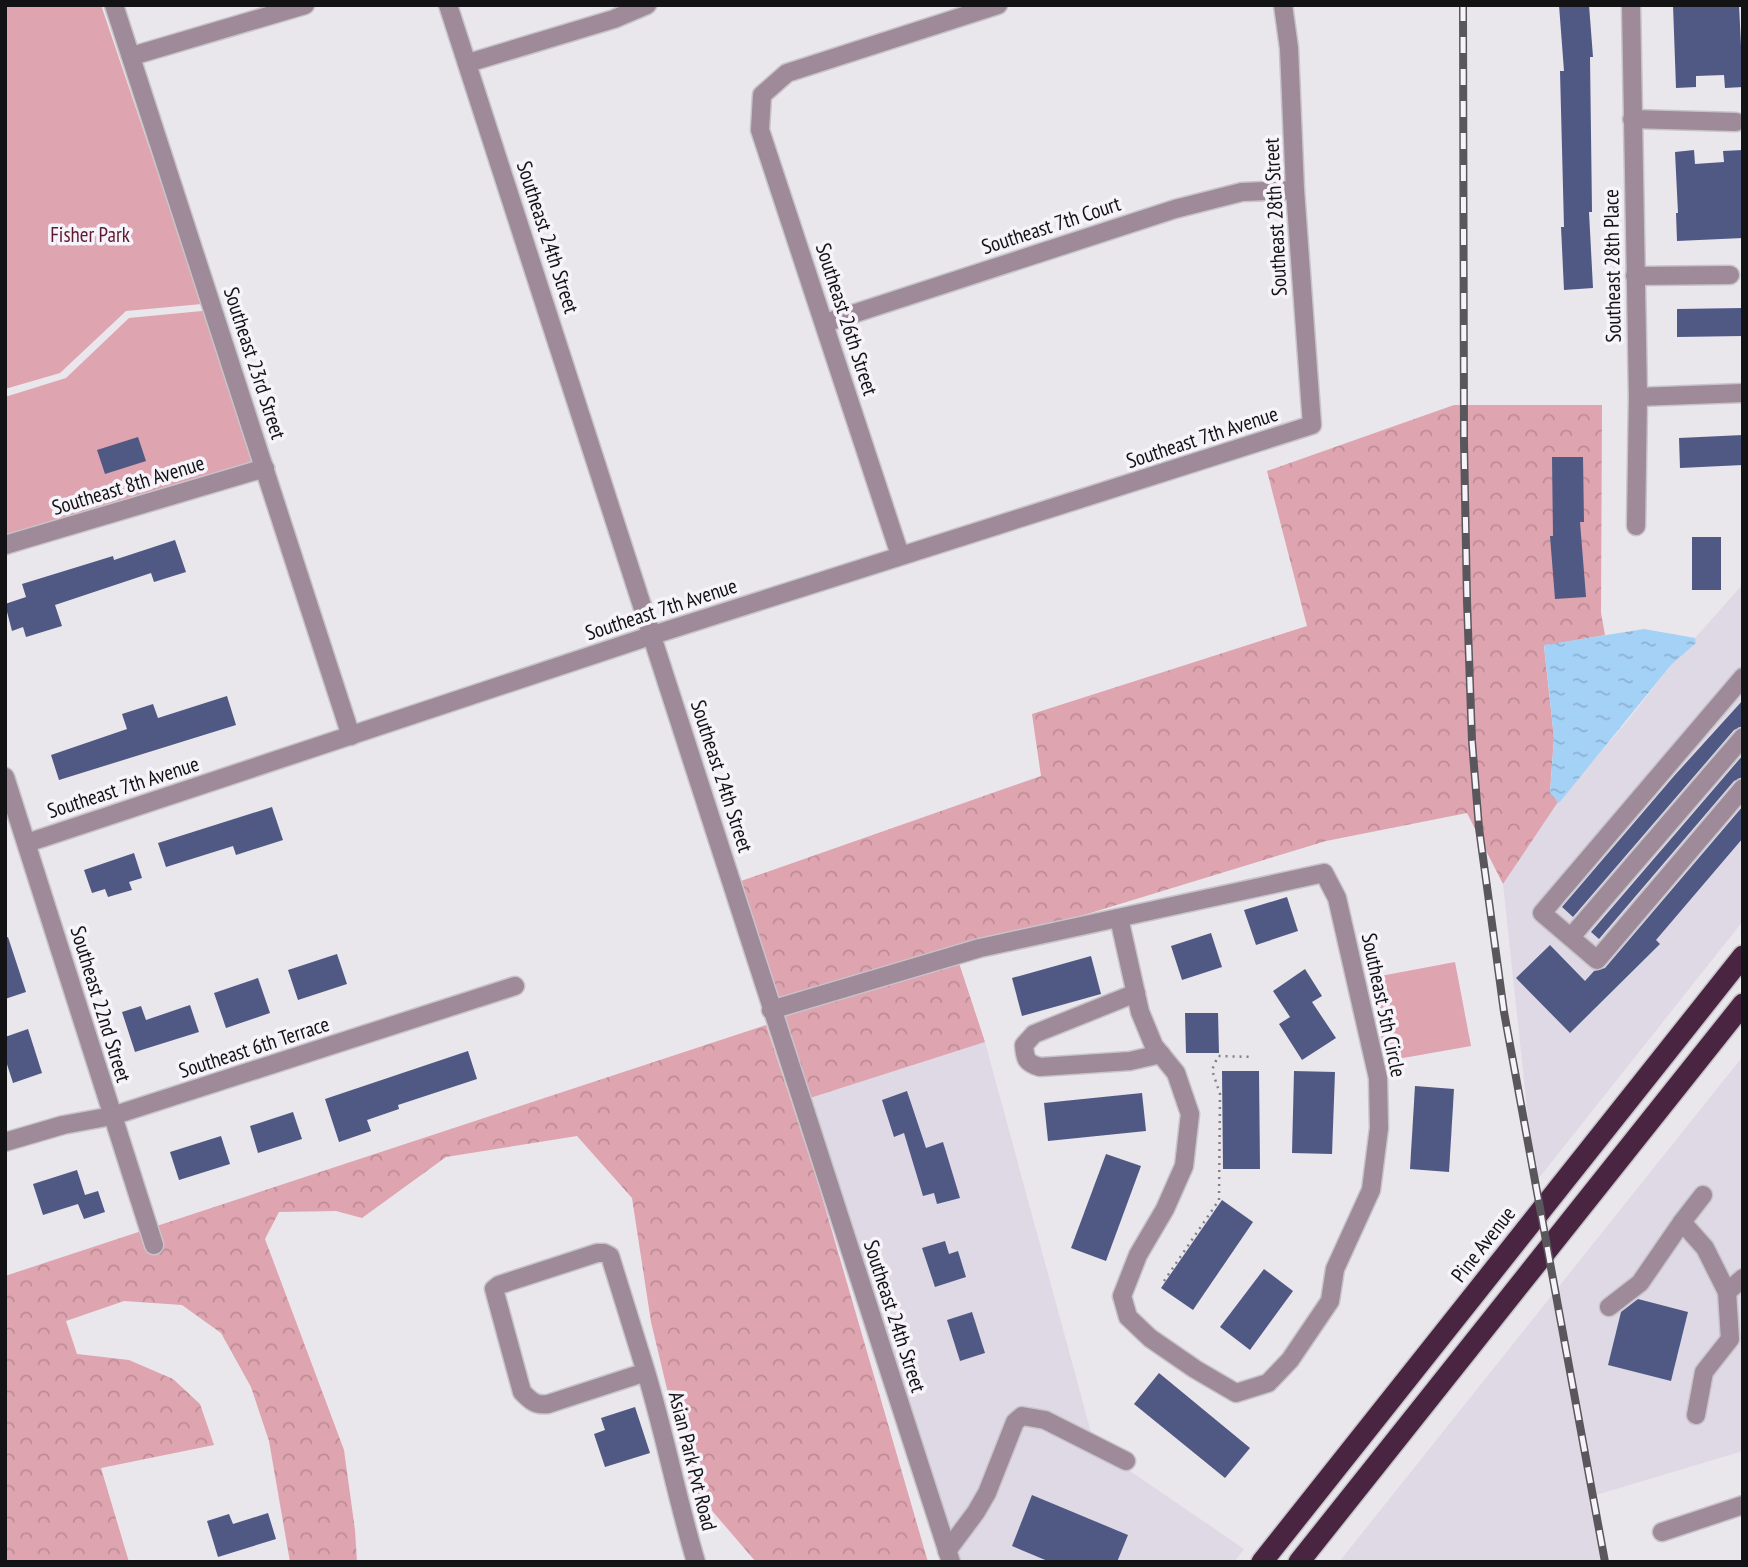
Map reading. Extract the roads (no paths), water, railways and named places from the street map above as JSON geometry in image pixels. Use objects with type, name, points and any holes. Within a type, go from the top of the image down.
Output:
[{"type":"highway","name":"Pine Avenue","points":[[1262,1562],[1743,956]]},
{"type":"highway","points":[[1299,1562],[1743,1004]]},
{"type":"street","name":"Southeast 23rd Street","points":[[114,5],[351,736]]},
{"type":"street","points":[[132,56],[305,5]]},
{"type":"street","name":"Southeast 24th Street","points":[[448,5],[949,1556]]},
{"type":"street","points":[[468,63],[614,19],[647,5]]},
{"type":"street","name":"Southeast 26th Street","points":[[900,555],[760,130],[762,95],[787,73],[998,5]]},
{"type":"street","name":"Southeast 28th Street","points":[[1283,5],[1289,48],[1294,190],[1312,425]]},
{"type":"street","name":"Southeast 28th Place","points":[[1631,5],[1638,397],[1636,526]]},
{"type":"street","points":[[1632,119],[1736,122]]},
{"type":"street","name":"Southeast 7th Court","points":[[825,323],[1175,209],[1242,192],[1294,190]]},
{"type":"street","points":[[1635,276],[1730,275]]},
{"type":"street","points":[[1638,397],[1743,393]]},
{"type":"street","name":"Southeast 7th Avenue","points":[[27,843],[653,635],[1312,425]]},
{"type":"street","name":"Southeast 8th Avenue","points":[[5,545],[265,468]]},
{"type":"street","points":[[1743,677],[1542,913],[1597,960],[1743,788]]},
{"type":"street","points":[[1571,937],[1743,737]]},
{"type":"street","name":"Southeast 22nd Street","points":[[7,788],[27,843],[154,1245]]},
{"type":"street","name":"Southeast 5th Circle","points":[[771,1010],[980,948],[1324,873],[1337,898],[1378,1078],[1379,1128],[1371,1190],[1335,1269],[1330,1301],[1290,1360],[1268,1383],[1236,1393],[1150,1338],[1128,1317],[1122,1296],[1138,1255],[1165,1209],[1184,1166],[1190,1114],[1176,1073],[1154,1046],[1140,1012],[1119,918]]},
{"type":"street","name":"Southeast 6th Terrace","points":[[5,1142],[63,1125],[113,1116],[514,986]]},
{"type":"street","points":[[1136,993],[1034,1034],[1024,1045],[1025,1058],[1028,1063],[1040,1067],[1130,1061],[1161,1054]]},
{"type":"street","points":[[1609,1307],[1640,1283],[1703,1195]]},
{"type":"street","points":[[1682,1222],[1705,1248],[1727,1292],[1736,1337],[1704,1373],[1696,1415]]},
{"type":"street","name":"Asian Park Pvt Road","points":[[646,1372],[548,1404],[531,1402],[522,1392],[494,1289],[499,1285],[597,1253],[610,1256],[646,1372],[696,1562]]},
{"type":"street","points":[[1727,1292],[1743,1279]]},
{"type":"street","points":[[949,1556],[982,1502],[1014,1422],[1022,1416],[1045,1420],[1126,1461]]},
{"type":"street","points":[[1662,1532],[1743,1505]]},
{"type":"water","points":[[1644,629],[1695,638],[1696,643],[1671,665],[1559,803],[1550,793],[1554,738],[1544,645]]},
{"type":"railway","points":[[1463,5],[1467,601],[1472,741],[1479,828],[1504,1012],[1605,1562]]},
{"type":"park label","name":"Fisher Park","points":[[90,234]]}]
